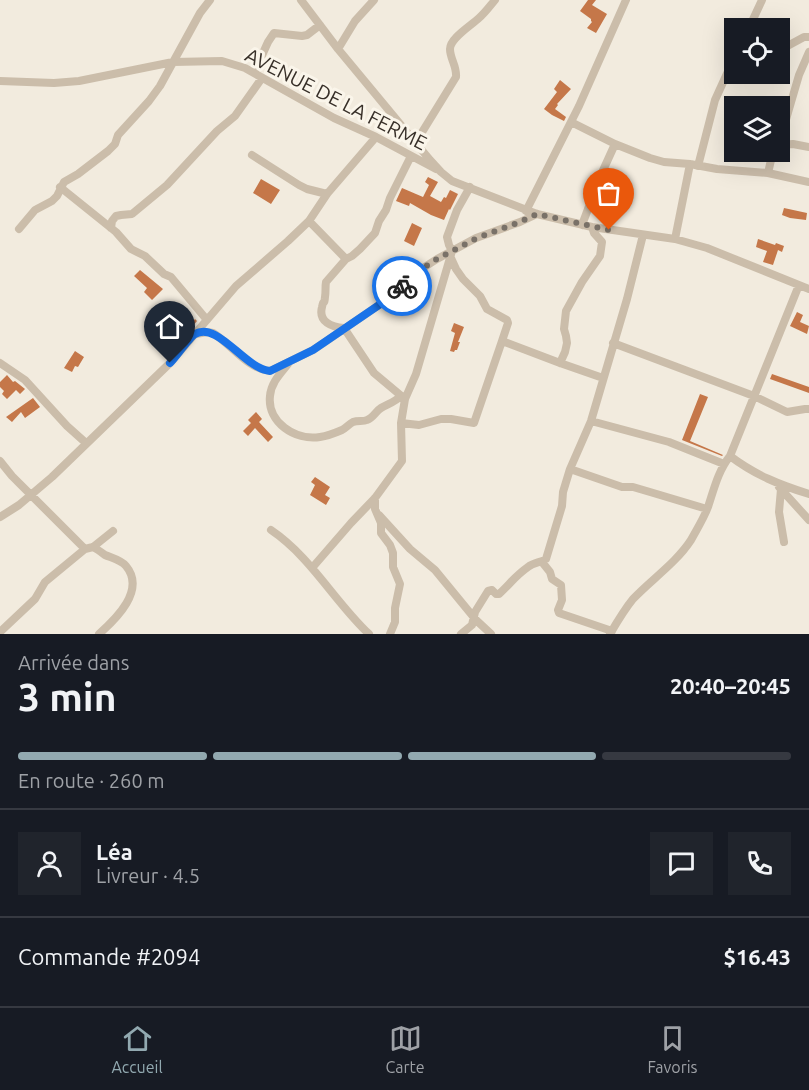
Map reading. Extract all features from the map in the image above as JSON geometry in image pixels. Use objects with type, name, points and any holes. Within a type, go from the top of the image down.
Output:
[{"type":"street","points":[[19,229],[35,210],[57,196],[64,182],[78,174],[115,144],[118,135],[160,86],[200,13],[210,0]]},
{"type":"street","points":[[301,0],[338,49],[441,172]]},
{"type":"street","points":[[338,49],[355,21],[374,0]]},
{"type":"street","points":[[416,142],[456,77],[450,49],[452,43],[480,18],[495,0]]},
{"type":"street","points":[[526,211],[571,122],[626,0]]},
{"type":"street","points":[[753,18],[762,0]]},
{"type":"street","points":[[111,228],[116,216],[132,214],[167,185],[217,131],[235,116],[258,76],[268,42],[274,33],[302,36],[320,25]]},
{"type":"street","points":[[790,45],[804,37],[809,37]]},
{"type":"street","points":[[790,106],[809,52]]},
{"type":"street","name":"AVENUE DE LA FERME","points":[[0,81],[54,83],[79,81],[173,62],[222,61],[245,68],[334,118],[376,137],[441,172],[452,180],[526,211],[592,227],[675,239],[726,254],[809,289]]},
{"type":"street","points":[[675,239],[694,165],[715,100],[724,80]]},
{"type":"street","points":[[571,122],[615,144],[664,162],[768,173],[809,182]]},
{"type":"street","points":[[0,517],[19,505],[52,477],[156,377],[236,286],[288,242],[309,220],[327,194],[376,137]]},
{"type":"street","points":[[582,225],[615,144]]},
{"type":"street","points":[[790,144],[809,147]]},
{"type":"street","points":[[252,155],[307,189],[327,194]]},
{"type":"street","points":[[344,328],[334,327],[325,322],[321,311],[326,294],[326,282],[346,259],[360,249],[375,233],[379,220],[411,156]]},
{"type":"street","points":[[768,173],[771,162]]},
{"type":"street","points":[[60,187],[111,228],[131,249],[145,256],[164,274],[171,277],[207,320]]},
{"type":"street","points":[[401,423],[419,425],[441,419],[451,419],[474,423],[508,323],[507,320],[487,309],[480,296],[456,269],[451,253],[447,237],[470,188]]},
{"type":"street","points":[[195,334],[213,333],[245,359],[270,371],[313,350],[384,301],[423,268],[477,238],[537,214]]},
{"type":"street","points":[[309,220],[346,259]]},
{"type":"street","points":[[560,363],[567,343],[564,329],[566,311],[600,256],[602,242],[592,227]]},
{"type":"street","points":[[461,634],[472,625],[475,612],[488,591],[492,590],[499,594],[517,574],[533,563],[546,559],[562,506],[563,492],[570,469],[591,421],[627,299],[643,235]]},
{"type":"street","points":[[312,568],[375,498],[402,461],[403,398],[416,374],[451,253]]},
{"type":"street","points":[[542,562],[550,572],[552,579],[561,585],[562,600],[559,613],[590,622],[611,632],[631,601],[669,565],[701,523],[717,479],[730,456],[799,285]]},
{"type":"street","points":[[344,328],[374,373],[403,398]]},
{"type":"street","points":[[501,341],[603,378]]},
{"type":"street","points":[[613,343],[754,396],[787,412],[809,410]]},
{"type":"street","points":[[290,361],[274,381],[270,394],[270,406],[273,417],[292,433],[311,438],[329,435],[352,422],[366,421],[382,408],[403,398]]},
{"type":"street","points":[[0,363],[25,380],[67,426],[86,442]]},
{"type":"street","points":[[591,421],[669,442],[724,464]]},
{"type":"street","points":[[730,456],[779,487],[809,494]]},
{"type":"street","points":[[0,460],[12,476],[89,548],[125,564],[129,569],[134,585],[132,593],[112,622],[99,634]]},
{"type":"street","points":[[570,469],[622,487],[633,487],[707,509]]},
{"type":"street","points":[[779,487],[809,520]]},
{"type":"street","points":[[779,487],[779,512],[784,542]]},
{"type":"street","points":[[375,498],[375,509],[379,515],[410,549],[435,570],[473,617],[491,634]]},
{"type":"street","points":[[379,515],[381,533],[393,553],[393,567],[400,584],[395,622],[390,634]]},
{"type":"street","points":[[271,530],[289,543],[369,634]]},
{"type":"street","points":[[0,632],[35,599],[45,582],[113,531]]},
{"type":"building","points":[[588,0],[596,0],[592,5],[607,14],[596,33],[587,28],[592,22],[591,19],[580,11]]},
{"type":"building","points":[[560,80],[571,89],[555,109],[566,117],[564,121],[544,109],[557,92],[554,89]]},
{"type":"building","points":[[428,177],[438,182],[430,196],[441,202],[450,190],[458,194],[444,220],[410,203],[409,206],[396,201],[402,188],[423,197],[429,185],[425,182]]},
{"type":"building","points":[[261,179],[280,190],[271,204],[253,193]]},
{"type":"building","points":[[784,208],[807,213],[806,220],[782,215]]},
{"type":"building","points":[[412,223],[422,228],[414,246],[404,241]]},
{"type":"building","points":[[758,239],[784,246],[782,252],[778,250],[773,265],[763,262],[767,251],[756,247]]},
{"type":"building","points":[[140,270],[163,289],[152,300],[144,292],[147,288],[134,276]]},
{"type":"building","points":[[797,312],[803,315],[800,322],[809,326],[807,334],[790,326]]},
{"type":"building","points":[[195,319],[197,321],[176,346],[158,330],[164,324],[178,337]]},
{"type":"building","points":[[454,323],[464,327],[457,350],[454,352],[450,351],[455,333],[451,331]]},
{"type":"building","points":[[75,351],[84,357],[72,372],[64,368]]},
{"type":"building","points":[[772,374],[809,387],[809,393],[770,379]]},
{"type":"building","points":[[7,375],[13,382],[15,381],[25,389],[20,394],[16,390],[7,399],[2,394],[4,391],[0,387],[0,382]]},
{"type":"building","points":[[700,394],[708,397],[690,441],[722,456],[682,440]]},
{"type":"building","points":[[33,398],[40,407],[25,418],[21,412],[12,422],[6,417]]},
{"type":"building","points":[[256,412],[262,419],[259,422],[273,437],[268,442],[255,428],[248,436],[243,431],[251,423],[248,420]]},
{"type":"building","points":[[315,477],[330,487],[325,495],[330,498],[326,505],[310,495],[315,485],[311,482]]},
{"type":"way so far","points":[[402,286],[437,259],[477,238],[537,214],[609,230]]},
{"type":"route","points":[[170,363],[195,334],[207,332],[220,338],[253,365],[270,371],[313,350],[379,305],[402,286]]}]
